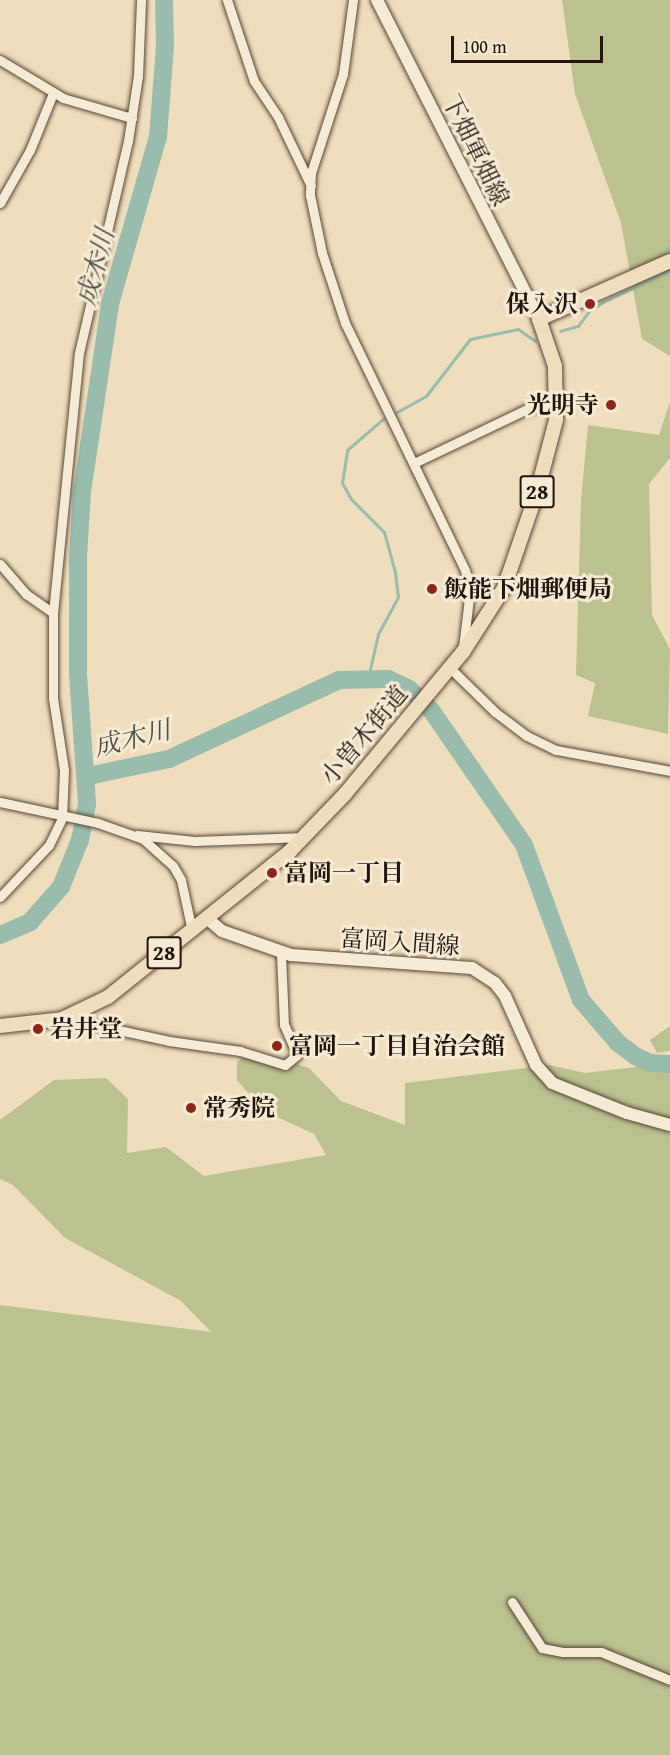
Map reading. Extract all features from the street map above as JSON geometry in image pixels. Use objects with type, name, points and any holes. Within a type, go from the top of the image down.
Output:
[{"type":"main road","name":"下畑軍畑線","points":[[377,0],[539,319]]},
{"type":"main road","points":[[539,319],[670,261]]},
{"type":"main road","name":"小曽木街道","points":[[0,1026],[75,1015],[108,997],[208,919],[305,837],[463,652],[493,611],[504,588],[553,440],[557,400],[555,366],[539,319]]},
{"type":"main road","name":"富岡入間線","points":[[208,919],[222,931],[281,953],[472,968],[495,983],[505,996],[536,1065],[552,1083],[627,1113],[670,1125]]},
{"type":"street","points":[[0,897],[49,845],[62,818],[64,770],[53,698],[53,613],[80,342],[132,118],[140,59],[141,0]]},
{"type":"street","points":[[227,0],[254,81],[278,117],[311,186],[322,253],[345,323],[469,580],[463,652]]},
{"type":"street","points":[[311,186],[343,74],[353,0]]},
{"type":"street","points":[[0,60],[53,93],[132,118]]},
{"type":"street","points":[[0,203],[30,150],[53,93]]},
{"type":"street","points":[[414,463],[527,409],[557,400]]},
{"type":"street","points":[[0,564],[26,594],[53,613]]},
{"type":"street","points":[[447,671],[526,736],[556,750],[670,771]]},
{"type":"street","points":[[0,802],[62,818],[98,823],[137,836],[195,841],[305,837]]},
{"type":"street","points":[[137,836],[177,872],[192,931]]},
{"type":"street","points":[[75,1015],[82,1022],[169,1041],[240,1051],[285,1065],[297,1055],[284,1024],[281,953]]},
{"type":"street","points":[[512,1602],[542,1648],[601,1652],[670,1680]]},
{"type":"green space","points":[[562,0],[670,0],[670,356],[642,339],[621,223],[575,94]]},
{"type":"green space","points":[[670,402],[670,458],[649,484],[652,615],[670,649],[668,734],[588,716],[595,683],[576,675],[581,500],[588,425],[659,435]]},
{"type":"green space","points":[[670,1026],[670,1051],[657,1053],[650,1040]]},
{"type":"green space","points":[[251,1051],[309,1068],[341,1101],[405,1125],[405,1083],[549,1065],[585,1073],[636,1067],[670,1069],[670,1755],[0,1755],[0,1305],[211,1332],[181,1301],[65,1238],[13,1185],[0,1179],[0,1120],[54,1080],[106,1078],[128,1099],[127,1153],[166,1147],[204,1176],[326,1155],[314,1134],[264,1111],[237,1080],[237,1062]]},
{"type":"waterway","name":"成木川","points":[[0,935],[30,922],[61,887],[80,840],[87,803],[78,674],[78,557],[82,492],[110,304],[158,137],[165,46],[164,0]]},
{"type":"waterway","points":[[667,249],[670,246]]},
{"type":"waterway","points":[[560,331],[578,326],[589,311],[603,302],[670,270]]},
{"type":"waterway","points":[[397,412],[426,396],[470,339],[518,329],[535,341]]},
{"type":"waterway","points":[[368,678],[378,634],[398,597],[395,572],[384,532],[351,499],[342,483],[347,450],[383,419]]},
{"type":"waterway","name":"成木川","points":[[88,776],[169,759],[339,680],[388,679],[409,689],[431,710],[524,845],[581,1000],[618,1043],[635,1056],[650,1063],[670,1064]]},
{"type":"place","name":"保入沢","points":[[590,304]]},
{"type":"place","name":"光明寺","points":[[611,405]]},
{"type":"place","name":"飯能下畑郵便局","points":[[432,589]]},
{"type":"place","name":"富岡一丁目","points":[[272,873]]},
{"type":"place","name":"岩井堂","points":[[38,1029]]},
{"type":"place","name":"富岡一丁目自治会館","points":[[277,1046]]},
{"type":"place","name":"常秀院","points":[[191,1108]]}]
